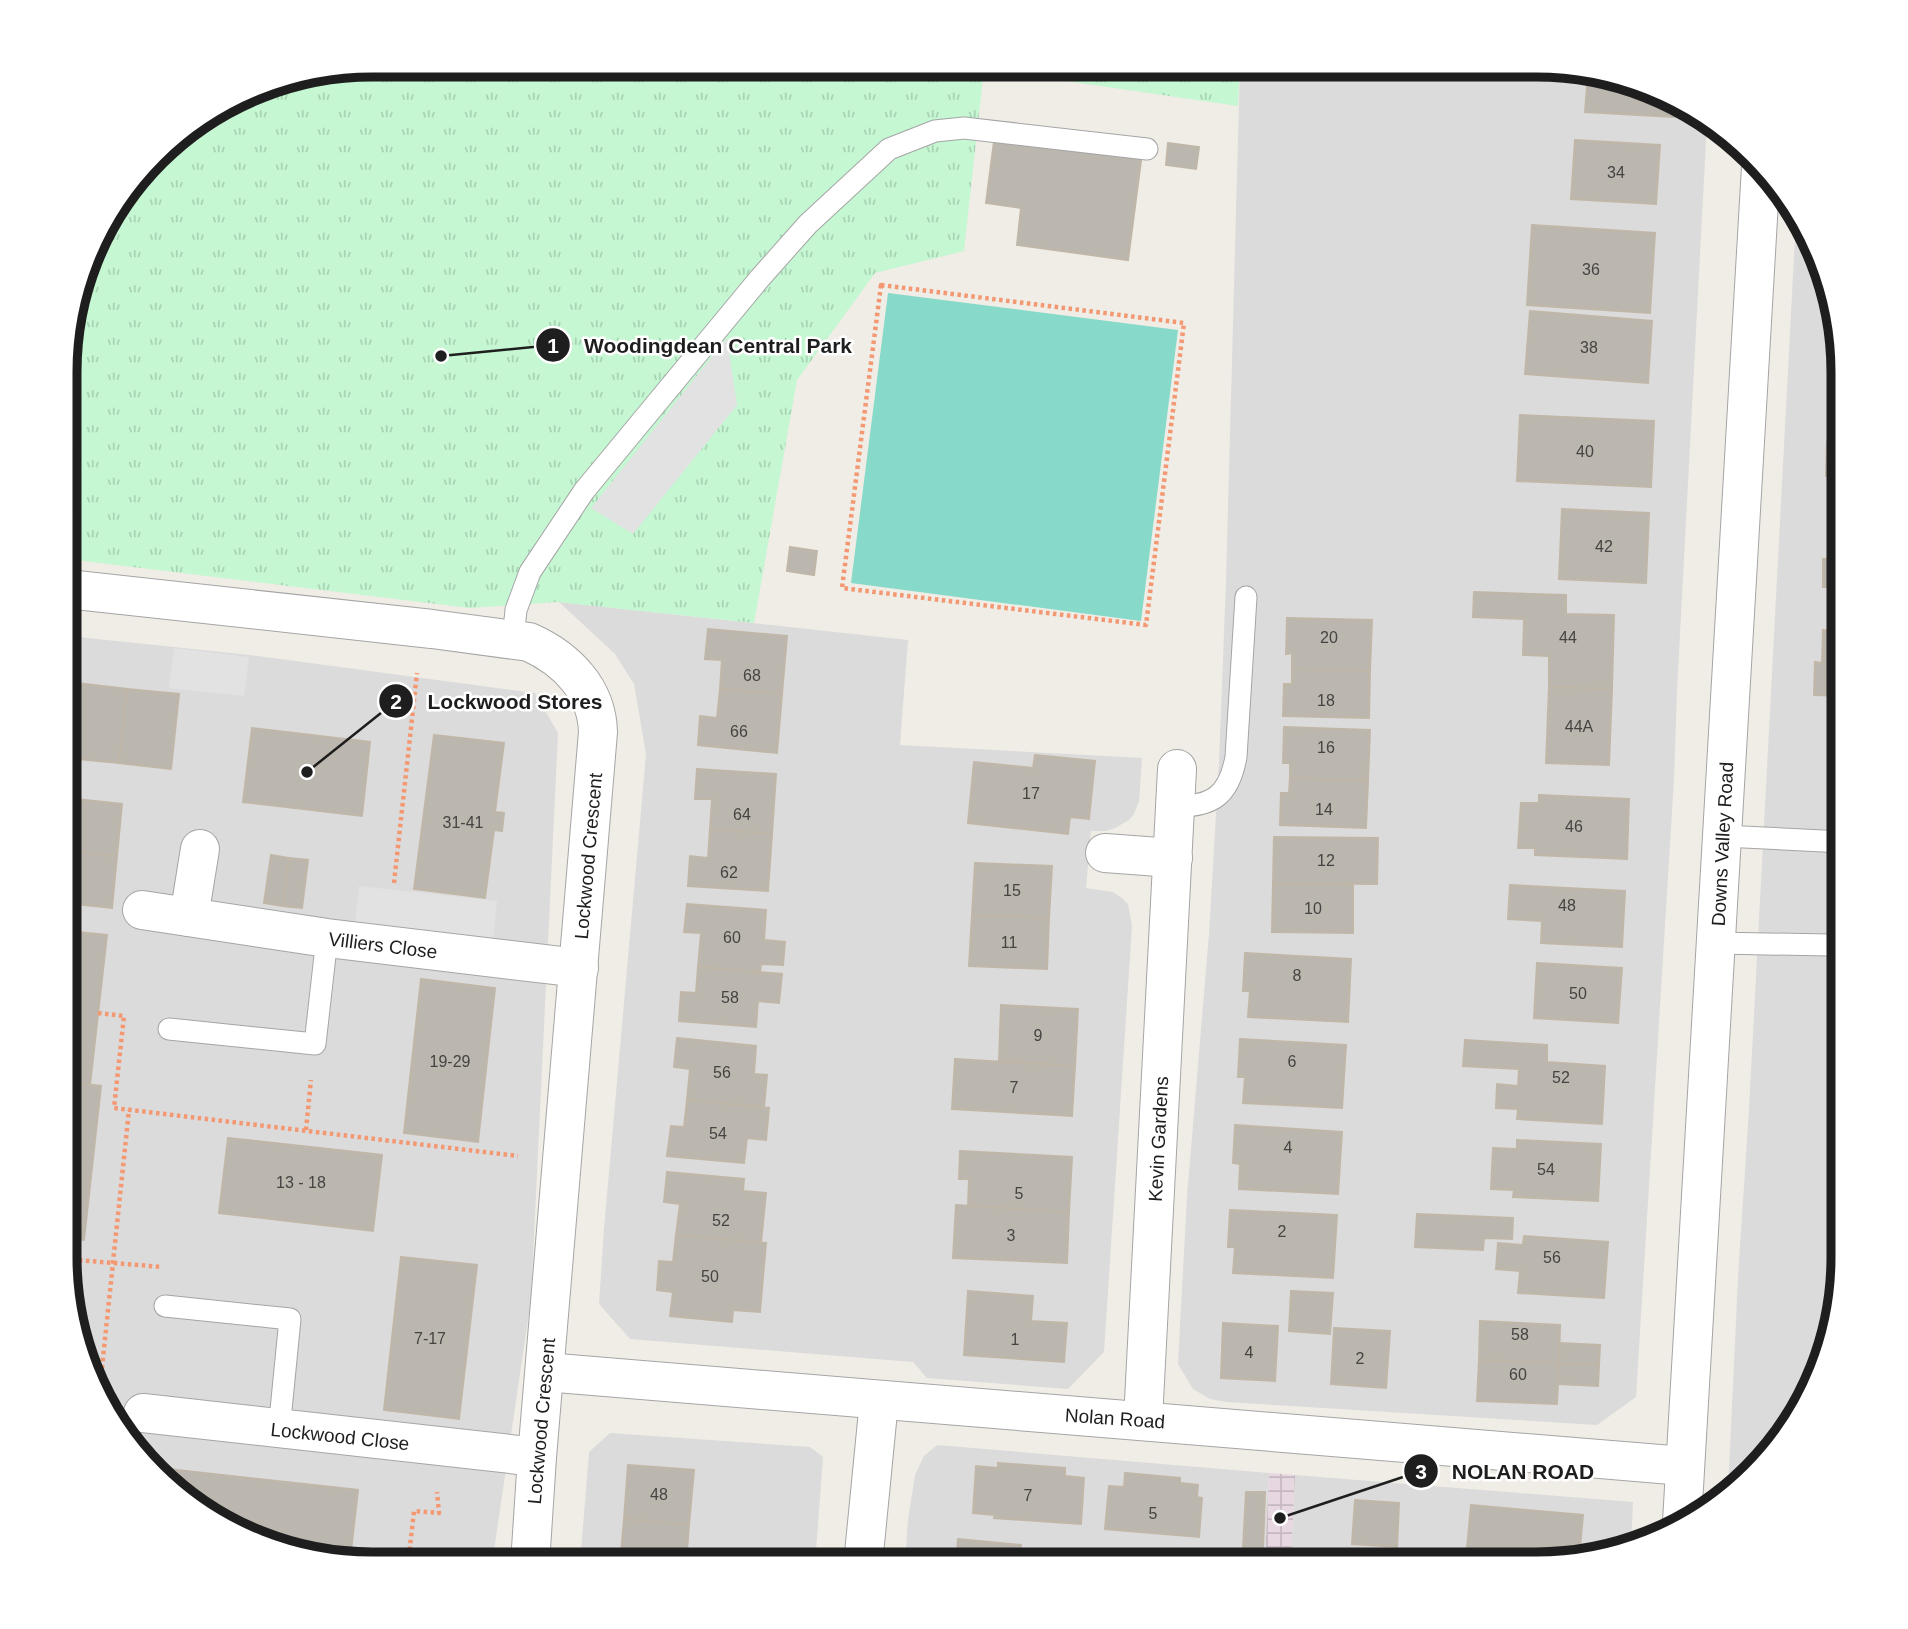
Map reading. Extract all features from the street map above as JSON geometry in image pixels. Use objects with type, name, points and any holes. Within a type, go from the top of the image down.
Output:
[{"type":"street","name":"Downs Valley Road","points":[[1682,1513],[1760,180]]},
{"type":"street","name":"Lockwood Crescent","points":[[77,590],[513,639],[543,648],[570,668],[583,683],[596,711],[598,732],[531,1552]]},
{"type":"street","name":"Kevin Gardens","points":[[1143,1420],[1176,787]]},
{"type":"street","points":[[189,917],[200,849]]},
{"type":"street","points":[[1105,853],[1173,859]]},
{"type":"street","name":"Villiers Close","points":[[142,910],[327,938],[579,968]]},
{"type":"street","name":"Nolan Road","points":[[545,1372],[1684,1466]]},
{"type":"street","points":[[864,1552],[879,1401]]},
{"type":"street","name":"Lockwood Close","points":[[143,1413],[537,1457]]},
{"type":"lane","points":[[513,639],[516,610],[530,572],[584,491],[760,278],[808,224],[888,149],[936,131],[975,127],[1147,149]]},
{"type":"lane","points":[[1176,787],[1194,806],[1213,800],[1226,788],[1233,773],[1246,597]]},
{"type":"lane","points":[[1723,836],[1831,841]]},
{"type":"lane","points":[[169,1029],[314,1044],[327,938]]},
{"type":"lane","points":[[1716,943],[1829,945]]},
{"type":"lane","points":[[165,1306],[290,1319],[279,1430]]},
{"type":"path","points":[[881,285],[1184,323],[1146,625],[842,588],[881,285]]},
{"type":"path","points":[[394,883],[418,666]]},
{"type":"path","points":[[98,1013],[124,1016],[114,1108],[522,1156]]},
{"type":"path","points":[[306,1130],[314,1044]]},
{"type":"path","points":[[101,1375],[129,1110]]},
{"type":"path","points":[[77,1260],[170,1268],[165,1306]]},
{"type":"path","points":[[409,1552],[414,1511],[439,1513],[436,1487]]},
{"type":"shaded area","points":[[1240,77],[1536,77],[1575,80],[1612,87],[1649,99],[1707,131],[1674,779],[1636,1397],[1597,1425],[1226,1402],[1210,1399],[1193,1389],[1178,1364],[1187,1196],[1209,934],[1226,581]]},
{"type":"shaded area","points":[[1795,232],[1809,259],[1821,296],[1828,333],[1831,372],[1830,1276],[1821,1333],[1801,1387],[1770,1437],[1728,1481]]},
{"type":"shaded area","points":[[888,293],[1178,330],[1141,621],[851,583]]},
{"type":"shaded area","points":[[727,338],[737,405],[633,534],[591,508]]},
{"type":"shaded area","points":[[559,602],[908,640],[900,745],[1142,758],[1139,801],[1134,814],[1115,828],[1091,831],[1086,888],[1113,892],[1122,898],[1128,904],[1132,926],[1104,1352],[1068,1389],[927,1378],[913,1362],[630,1339],[599,1304],[646,754],[634,684],[615,654]]},
{"type":"shaded area","points":[[77,637],[250,655],[535,693],[558,733],[531,1299],[494,1552],[353,1551],[296,1542],[259,1530],[224,1512],[177,1479],[150,1452],[127,1421],[99,1370],[87,1333],[78,1276]]},
{"type":"shaded area","points":[[174,648],[249,657],[244,696],[169,688]]},
{"type":"shaded area","points":[[359,886],[497,901],[493,940],[355,924]]},
{"type":"shaded area","points":[[610,1433],[810,1447],[823,1457],[816,1552],[581,1552],[589,1452]]},
{"type":"shaded area","points":[[937,1445],[1269,1473],[1265,1552],[906,1552],[915,1475],[924,1456]]},
{"type":"shaded area","points":[[1269,1473],[1295,1475],[1292,1552],[1265,1552]]},
{"type":"shaded area","points":[[1295,1475],[1633,1502],[1631,1536],[1575,1549],[1536,1552],[1292,1552]]},
{"type":"green space","points":[[372,77],[983,77],[964,251],[875,273],[797,380],[754,623],[558,602],[470,608],[77,560],[77,372],[83,314],[99,259],[107,242],[138,192],[163,163],[192,138],[242,107],[296,87],[333,80]]},
{"type":"green space","points":[[1039,77],[1239,77],[1238,106]]},
{"type":"building","points":[[1587,82],[1649,99],[1674,112],[1674,117],[1585,112]]},
{"type":"building","points":[[995,134],[1142,153],[1128,260],[1017,245],[1021,208],[986,203]]},
{"type":"building","points":[[1575,140],[1660,145],[1656,204],[1571,199]]},
{"type":"building","points":[[1168,143],[1199,147],[1196,169],[1166,165]]},
{"type":"building","points":[[1532,225],[1655,233],[1650,313],[1527,305]]},
{"type":"building","points":[[1530,311],[1652,321],[1648,383],[1525,374]]},
{"type":"building","points":[[1520,415],[1654,421],[1651,487],[1517,481]]},
{"type":"building","points":[[1827,442],[1831,442],[1831,476],[1826,476]]},
{"type":"building","points":[[1562,509],[1649,513],[1646,583],[1559,579]]},
{"type":"building","points":[[790,547],[817,551],[814,575],[787,571]]},
{"type":"building","points":[[1823,559],[1831,559],[1831,587],[1823,587]]},
{"type":"building","points":[[1474,592],[1566,595],[1566,614],[1614,615],[1612,689],[1549,687],[1549,656],[1523,655],[1524,619],[1473,617]]},
{"type":"building","points":[[1287,618],[1372,620],[1370,671],[1292,669],[1292,653],[1286,654]]},
{"type":"building","points":[[708,629],[787,636],[782,694],[720,689],[722,660],[705,659]]},
{"type":"building","points":[[1823,630],[1831,630],[1831,696],[1814,695],[1815,662],[1822,663]]},
{"type":"building","points":[[1292,669],[1370,671],[1369,718],[1283,716],[1284,684],[1292,684]]},
{"type":"building","points":[[77,683],[127,689],[119,763],[77,759]]},
{"type":"building","points":[[1549,687],[1612,689],[1609,765],[1546,763]]},
{"type":"building","points":[[127,689],[179,694],[171,769],[119,763]]},
{"type":"building","points":[[720,689],[782,694],[777,753],[698,745],[700,716],[717,718]]},
{"type":"building","points":[[1284,727],[1370,730],[1368,781],[1290,778],[1290,763],[1283,763]]},
{"type":"building","points":[[252,728],[370,742],[362,816],[243,802]]},
{"type":"building","points":[[434,735],[504,743],[495,812],[504,813],[502,831],[494,830],[485,898],[414,889]]},
{"type":"building","points":[[1035,755],[1095,761],[1089,819],[1070,817],[1068,834],[968,823],[974,762],[1033,768]]},
{"type":"building","points":[[697,769],[776,774],[772,834],[710,829],[712,799],[695,799]]},
{"type":"building","points":[[1290,778],[1368,781],[1366,828],[1280,825],[1281,793],[1289,793]]},
{"type":"building","points":[[1539,795],[1629,799],[1627,859],[1535,855],[1535,848],[1518,848],[1521,803],[1539,803]]},
{"type":"building","points":[[77,799],[122,804],[117,856],[77,852]]},
{"type":"building","points":[[710,829],[772,834],[768,891],[688,886],[690,856],[708,858]]},
{"type":"building","points":[[1274,837],[1378,838],[1377,884],[1273,883]]},
{"type":"building","points":[[77,852],[117,856],[112,908],[77,904]]},
{"type":"building","points":[[271,855],[289,858],[283,906],[264,903]]},
{"type":"building","points":[[289,858],[308,860],[302,908],[283,906]]},
{"type":"building","points":[[975,863],[1052,866],[1049,918],[972,915]]},
{"type":"building","points":[[1273,883],[1353,884],[1353,933],[1272,932]]},
{"type":"building","points":[[1510,885],[1625,891],[1622,947],[1541,943],[1542,921],[1508,919]]},
{"type":"building","points":[[687,904],[766,910],[764,940],[785,942],[783,965],[761,964],[760,972],[698,967],[701,933],[684,932]]},
{"type":"building","points":[[972,915],[1049,918],[1047,969],[969,966]]},
{"type":"building","points":[[77,932],[107,935],[90,1085],[77,1083]]},
{"type":"building","points":[[1245,953],[1351,959],[1348,1022],[1248,1017],[1250,991],[1243,991]]},
{"type":"building","points":[[1537,963],[1622,968],[1618,1023],[1534,1018]]},
{"type":"building","points":[[698,967],[782,974],[779,1003],[758,1001],[756,1027],[679,1021],[681,992],[696,993]]},
{"type":"building","points":[[421,979],[495,988],[478,1142],[404,1133]]},
{"type":"building","points":[[1001,1005],[1078,1009],[1075,1066],[999,1061]]},
{"type":"building","points":[[677,1038],[756,1046],[754,1074],[767,1075],[764,1107],[687,1100],[690,1069],[674,1067]]},
{"type":"building","points":[[1240,1039],[1346,1045],[1342,1108],[1243,1103],[1245,1077],[1238,1077]]},
{"type":"building","points":[[1465,1040],[1547,1045],[1547,1062],[1605,1066],[1602,1124],[1517,1119],[1518,1109],[1496,1108],[1497,1084],[1518,1086],[1519,1069],[1463,1066]]},
{"type":"building","points":[[955,1059],[1075,1066],[1072,1116],[952,1109]]},
{"type":"building","points":[[77,1083],[101,1086],[84,1240],[77,1239]]},
{"type":"building","points":[[687,1100],[769,1108],[766,1140],[747,1138],[744,1163],[667,1156],[671,1126],[684,1127]]},
{"type":"building","points":[[1235,1125],[1342,1132],[1338,1194],[1239,1189],[1240,1164],[1233,1163]]},
{"type":"building","points":[[228,1138],[382,1155],[373,1231],[219,1213]]},
{"type":"building","points":[[1517,1140],[1601,1144],[1598,1201],[1513,1197],[1514,1190],[1491,1189],[1493,1148],[1517,1149]]},
{"type":"building","points":[[960,1151],[1072,1157],[1069,1212],[968,1206],[969,1179],[959,1179]]},
{"type":"building","points":[[667,1172],[744,1179],[743,1191],[766,1193],[761,1243],[676,1235],[680,1204],[664,1202]]},
{"type":"building","points":[[956,1205],[1069,1212],[1067,1263],[953,1258]]},
{"type":"building","points":[[1230,1210],[1337,1215],[1333,1278],[1233,1273],[1235,1247],[1228,1247]]},
{"type":"building","points":[[1417,1214],[1513,1218],[1512,1239],[1484,1238],[1483,1250],[1415,1247]]},
{"type":"building","points":[[676,1235],[766,1243],[760,1312],[733,1310],[732,1322],[670,1316],[673,1292],[657,1290],[659,1261],[673,1262]]},
{"type":"building","points":[[1524,1236],[1608,1242],[1604,1298],[1518,1293],[1520,1271],[1496,1269],[1498,1243],[1523,1245]]},
{"type":"building","points":[[401,1257],[477,1265],[459,1419],[384,1410]]},
{"type":"building","points":[[968,1291],[1033,1296],[1031,1321],[1067,1323],[1064,1362],[964,1355]]},
{"type":"building","points":[[1291,1291],[1333,1293],[1330,1334],[1289,1331]]},
{"type":"building","points":[[1480,1321],[1560,1325],[1559,1363],[1479,1360]]},
{"type":"building","points":[[1223,1323],[1278,1326],[1275,1381],[1221,1378]]},
{"type":"building","points":[[1334,1328],[1390,1331],[1386,1388],[1331,1384]]},
{"type":"building","points":[[1560,1343],[1600,1345],[1599,1365],[1559,1363]]},
{"type":"building","points":[[1479,1360],[1559,1363],[1557,1404],[1477,1401]]},
{"type":"building","points":[[1559,1363],[1599,1365],[1598,1386],[1558,1384]]},
{"type":"building","points":[[998,1463],[1065,1468],[1065,1476],[1084,1478],[1081,1524],[994,1518],[995,1515],[973,1513],[976,1466],[998,1468]]},
{"type":"building","points":[[628,1465],[694,1470],[689,1525],[624,1519]]},
{"type":"building","points":[[166,1469],[358,1490],[351,1551],[333,1549],[296,1542],[242,1522],[192,1491]]},
{"type":"building","points":[[1125,1473],[1180,1478],[1180,1483],[1198,1485],[1197,1497],[1202,1498],[1199,1537],[1105,1529],[1109,1486],[1124,1487]]},
{"type":"building","points":[[1246,1492],[1265,1492],[1263,1549],[1243,1548]]},
{"type":"building","points":[[1355,1500],[1399,1503],[1397,1547],[1352,1544]]},
{"type":"building","points":[[1471,1505],[1583,1515],[1580,1548],[1536,1552],[1467,1552]]},
{"type":"building","points":[[624,1519],[689,1525],[687,1552],[621,1552]]},
{"type":"building","points":[[958,1539],[1021,1545],[1020,1552],[957,1552]]},
{"type":"place","name":"Woodingdean Central Park","points":[[441,356]]},
{"type":"place","name":"Lockwood Stores","points":[[307,772]]},
{"type":"place","name":"NOLAN ROAD","points":[[1280,1518]]}]
